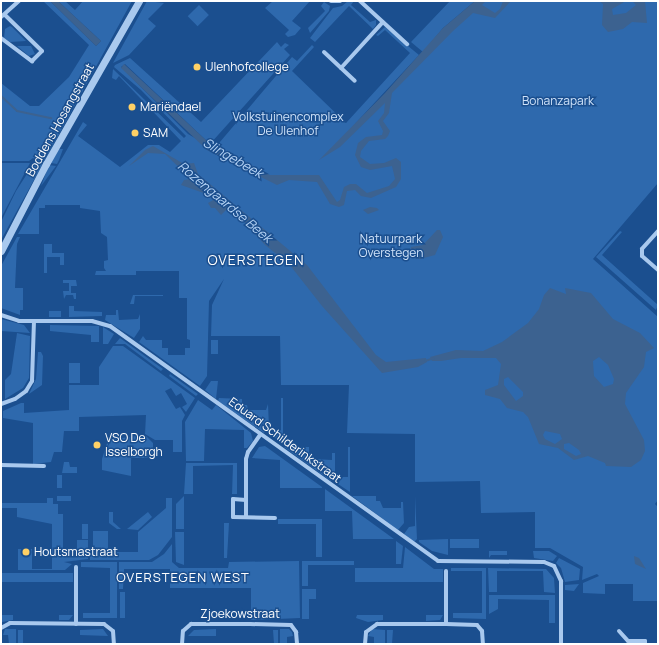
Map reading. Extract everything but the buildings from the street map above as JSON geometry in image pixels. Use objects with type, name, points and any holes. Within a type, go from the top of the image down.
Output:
[{"type":"street","points":[[1,38],[32,61],[42,51],[3,16],[19,1]]},
{"type":"street","name":"Boddens Hosangstraat","points":[[1,251],[46,164],[138,1]]},
{"type":"street","points":[[331,1],[340,1]]},
{"type":"street","points":[[360,1],[407,44]]},
{"type":"street","points":[[341,68],[383,22]]},
{"type":"street","points":[[324,52],[355,81]]},
{"type":"street","points":[[658,231],[642,249],[642,256],[658,270]]},
{"type":"street","name":"Eduard Schilderinkstraat","points":[[1,315],[19,321],[92,321],[110,326],[260,435],[438,561],[544,562],[558,572],[561,581],[561,644]]},
{"type":"street","points":[[1,404],[15,399],[26,391],[32,381],[34,321]]},
{"type":"street","points":[[246,517],[246,460],[248,452],[260,435]]},
{"type":"street","points":[[1,466],[44,466]]},
{"type":"street","points":[[246,500],[233,499],[233,517],[275,518]]},
{"type":"street","points":[[76,568],[76,624]]},
{"type":"street","points":[[446,571],[446,624]]},
{"type":"street","points":[[1,628],[10,623],[107,625],[113,631],[114,644]]},
{"type":"street","name":"Zjoekowstraat","points":[[182,644],[183,631],[189,625],[230,624],[291,625],[296,632],[297,644]]},
{"type":"street","points":[[365,644],[366,632],[377,624],[478,625],[482,631],[483,644]]},
{"type":"street","points":[[619,631],[628,641],[645,641],[645,644]]},
{"type":"green space","points":[[43,1],[50,1],[96,46],[101,41],[58,1],[65,1],[75,10],[83,1],[132,1],[1,240],[1,222],[16,191],[36,160],[33,158],[29,161],[1,161],[1,83],[30,106],[39,106],[69,77],[89,45]]},
{"type":"green space","points":[[147,1],[164,3],[148,19],[156,26],[129,55],[113,63]]},
{"type":"green space","points":[[273,1],[310,1],[292,21],[301,28],[295,35],[288,37],[285,34],[289,30],[265,8]]},
{"type":"green space","points":[[348,1],[354,1],[351,5],[370,22],[376,20],[376,25],[373,29],[349,6],[315,42],[310,38],[333,8],[342,6]]},
{"type":"green space","points":[[450,1],[475,1],[443,28],[423,52],[411,42]]},
{"type":"green space","name":"Natuurpark Overstegen","points":[[479,1],[658,1],[658,183],[593,259],[658,317],[658,500],[655,504],[658,507],[658,601],[633,601],[633,584],[605,584],[605,594],[583,593],[583,583],[599,576],[597,574],[582,580],[583,567],[550,548],[535,548],[535,512],[481,513],[480,481],[415,482],[415,434],[347,433],[349,385],[281,385],[280,336],[211,336],[212,305],[224,279],[209,301],[207,376],[200,386],[139,342],[143,336],[146,340],[162,340],[162,348],[168,348],[168,355],[185,355],[185,348],[190,348],[190,340],[187,339],[187,298],[179,298],[179,271],[136,271],[136,275],[95,275],[96,271],[106,271],[104,268],[104,261],[108,260],[107,237],[101,233],[100,211],[80,208],[80,205],[45,205],[45,208],[39,208],[39,234],[18,234],[83,122],[87,125],[78,136],[120,167],[148,145],[159,145],[170,152],[181,141],[119,76],[116,80],[112,78],[113,69],[184,138],[186,136],[141,90],[114,67],[115,65],[130,58],[201,122],[277,42],[281,47],[285,43],[289,45],[284,49],[290,55],[210,144],[125,64],[121,67],[188,134],[214,149],[292,57],[297,61],[312,45],[314,47],[292,71],[346,123],[410,53],[385,30],[378,36],[376,35],[385,27],[419,55],[352,127]]},
{"type":"green space","points":[[324,2],[330,6],[329,11],[310,33],[308,28],[325,11],[321,6]]},
{"type":"green space","points":[[199,5],[209,15],[198,26],[188,16]]},
{"type":"green space","points":[[10,26],[26,41],[10,42],[4,38],[5,29]]},
{"type":"green space","points":[[17,46],[31,46],[35,54],[29,56]]},
{"type":"green space","points":[[59,149],[63,149],[57,164],[51,163]]},
{"type":"green space","points":[[1,163],[30,163],[1,218]]},
{"type":"green space","points":[[49,165],[56,166],[41,186]]},
{"type":"green space","points":[[620,231],[622,232],[602,255],[658,305],[656,310],[596,257]]},
{"type":"green space","points":[[17,237],[20,237],[17,244],[15,288],[23,288],[23,310],[20,310],[20,315],[1,308],[1,266]]},
{"type":"green space","points":[[44,244],[52,244],[52,253],[64,253],[64,265],[60,265],[60,257],[47,257],[47,273],[44,273]]},
{"type":"green space","points":[[63,280],[76,280],[77,286],[71,286],[71,293],[76,293],[76,299],[74,299],[73,295],[66,295],[64,299],[63,291],[69,291],[69,283],[63,283]]},
{"type":"green space","points":[[133,295],[163,296],[135,296],[134,304],[130,304]]},
{"type":"green space","points":[[69,306],[74,306],[74,311],[102,312],[102,316],[69,317]]},
{"type":"green space","points":[[116,310],[118,310],[119,320],[138,319],[140,314],[140,329],[134,338],[105,320],[106,315],[116,315]]},
{"type":"green space","points":[[49,311],[61,311],[61,317],[49,317]]},
{"type":"green space","points":[[1,319],[24,325],[30,333],[1,331]]},
{"type":"green space","points":[[50,325],[99,326],[99,342],[91,342],[91,335],[50,331]]},
{"type":"green space","points":[[103,327],[114,334],[108,344],[103,344]]},
{"type":"green space","points":[[17,333],[30,336],[29,378],[23,388],[5,399],[5,380],[11,374]]},
{"type":"green space","points":[[120,338],[163,369],[161,371],[125,344],[115,344]]},
{"type":"green space","points":[[211,340],[218,340],[218,354],[211,354]]},
{"type":"green space","points":[[113,346],[123,346],[195,398],[186,412],[182,407],[187,404],[181,393],[176,396],[171,388],[165,391],[176,409],[180,407],[185,415],[182,421],[182,452],[173,452],[173,440],[155,440],[145,434],[146,415],[79,417],[79,431],[64,431],[62,452],[54,452],[51,462],[33,464],[33,423],[3,418],[3,411],[21,403],[24,403],[24,413],[69,410],[69,385],[99,385],[99,367]]},
{"type":"green space","points":[[38,352],[41,352],[43,356],[42,385],[29,394],[36,379]]},
{"type":"green space","points":[[69,363],[80,363],[80,383],[69,383]]},
{"type":"green space","points":[[170,374],[198,394],[196,396],[169,376]]},
{"type":"green space","points":[[211,381],[218,381],[216,399],[205,390]]},
{"type":"green space","points":[[219,398],[242,399],[242,405],[247,405],[248,410],[266,410],[268,404],[269,427],[264,433],[218,401]]},
{"type":"green space","points":[[281,398],[283,398],[283,444],[271,435],[275,431],[281,430]]},
{"type":"green space","points":[[198,400],[212,410],[216,405],[251,433],[253,441],[247,448],[244,448],[244,430],[205,429],[204,461],[186,461],[185,422]]},
{"type":"green space","points":[[146,436],[153,443],[153,458],[131,458],[131,476],[102,470],[102,459],[108,440]]},
{"type":"green space","points":[[265,446],[322,488],[280,488],[280,460],[252,458],[259,447]]},
{"type":"green space","points":[[284,447],[309,447],[309,453],[312,453],[314,459],[332,460],[332,453],[335,453],[335,476],[331,481]]},
{"type":"green space","points":[[348,447],[350,447],[350,492],[338,484],[342,477],[348,477]]},
{"type":"green space","points":[[64,462],[69,462],[70,467],[77,467],[77,473],[62,473]]},
{"type":"green space","points":[[186,463],[237,463],[237,494],[232,494],[233,465],[193,466],[193,494],[184,494]]},
{"type":"green space","points":[[57,475],[62,475],[62,488],[57,488]]},
{"type":"green space","points":[[325,489],[394,539],[353,539],[352,511],[325,511]]},
{"type":"green space","points":[[57,496],[71,496],[71,501],[57,501]]},
{"type":"green space","points":[[184,496],[184,529],[176,529],[176,504]]},
{"type":"green space","points":[[352,496],[376,496],[376,501],[380,501],[383,508],[401,508],[401,502],[403,502],[404,523],[398,530]]},
{"type":"green space","points":[[415,496],[417,539],[414,542],[404,534],[409,527],[415,526]]},
{"type":"green space","points":[[1,497],[2,503],[47,503],[47,498],[53,498],[53,504],[58,504],[58,514],[63,514],[63,552],[77,552],[77,540],[88,540],[88,559],[64,562],[72,564],[65,570],[18,570],[18,549],[32,549],[32,569],[52,569],[52,524],[17,517],[17,508],[1,508]]},
{"type":"green space","points":[[166,498],[172,498],[172,537],[158,555],[149,560],[90,560],[90,552],[138,552],[138,532],[166,508]]},
{"type":"green space","points":[[109,512],[113,512],[113,522],[121,529],[117,529],[109,523]]},
{"type":"green space","points":[[148,512],[152,517],[138,530],[127,529]]},
{"type":"green space","points":[[278,519],[322,519],[322,557],[316,557],[316,524],[278,524]]},
{"type":"green space","points":[[224,523],[229,523],[227,558],[224,558]]},
{"type":"green space","points":[[82,524],[88,524],[88,539],[82,539]]},
{"type":"green space","points":[[93,531],[108,531],[108,550],[93,550]]},
{"type":"green space","points":[[175,532],[184,532],[184,565],[176,562]]},
{"type":"green space","points":[[448,539],[448,555],[432,551],[419,542],[419,540]]},
{"type":"green space","points":[[450,539],[479,539],[479,548],[450,548]]},
{"type":"green space","points":[[396,541],[403,546],[401,564],[396,564]]},
{"type":"green space","points":[[172,544],[172,562],[179,568],[228,568],[229,562],[299,561],[300,618],[251,620],[251,588],[170,588],[170,569],[124,569],[123,589],[119,589],[119,562],[152,562],[164,554]]},
{"type":"green space","points":[[405,547],[434,569],[443,569],[443,582],[355,582],[355,568],[403,568]]},
{"type":"green space","points":[[489,551],[507,551],[507,555],[491,555],[489,558]]},
{"type":"green space","points":[[533,551],[549,551],[557,556],[553,561],[534,558]]},
{"type":"green space","points":[[559,558],[580,569],[579,580],[565,582],[561,568],[556,563]]},
{"type":"green space","points":[[302,561],[354,561],[354,565],[308,565],[308,586],[302,586]]},
{"type":"green space","points":[[81,562],[117,562],[117,618],[83,618],[83,613],[110,613],[110,568],[81,567]]},
{"type":"green space","points":[[451,568],[486,568],[486,619],[453,618],[453,613],[482,613],[482,571],[451,571]]},
{"type":"green space","points":[[488,568],[546,569],[554,578],[555,593],[544,592],[543,571],[497,571],[497,592],[489,592]]},
{"type":"green space","points":[[1,573],[73,573],[73,582],[1,582]]},
{"type":"green space","points":[[579,584],[574,591],[565,590],[565,585]]},
{"type":"green space","points":[[302,589],[316,589],[316,599],[309,599],[309,619],[302,619]]},
{"type":"green space","points":[[120,592],[125,592],[125,618],[120,618]]},
{"type":"green space","points":[[489,595],[555,595],[555,623],[549,623],[549,600],[498,599],[498,609],[489,614]]},
{"type":"green space","points":[[1,615],[13,615],[13,620],[2,622]]},
{"type":"green space","points":[[59,615],[73,615],[69,620],[59,620]]},
{"type":"green space","points":[[357,615],[383,615],[383,620],[368,622],[356,618]]},
{"type":"green space","points":[[426,615],[443,615],[440,620],[426,621]]},
{"type":"green space","points":[[5,629],[16,629],[16,644],[9,644],[8,635],[3,635]]},
{"type":"green space","points":[[103,629],[108,636],[80,635],[80,630]]},
{"type":"green space","points":[[216,629],[216,636],[188,636],[194,630]]},
{"type":"green space","points":[[280,629],[289,629],[292,632],[293,636],[287,637],[287,644],[280,644]]},
{"type":"green space","points":[[372,629],[385,630],[385,644],[374,644],[374,637],[368,636]]},
{"type":"green space","points":[[18,630],[23,630],[23,644],[18,644]]},
{"type":"green space","points":[[273,630],[278,630],[278,644],[274,644]]},
{"type":"green space","points":[[387,630],[393,630],[392,644],[387,644]]},
{"type":"water","points":[[50,1],[58,1],[101,41],[96,46]]},
{"type":"water","name":"Slingebeek","points":[[475,1],[486,1],[482,5],[495,13],[500,9],[503,1],[511,1],[495,18],[473,13],[453,31],[392,93],[389,113],[383,121],[390,131],[388,136],[385,139],[369,141],[361,151],[360,157],[370,164],[384,163],[396,158],[401,162],[401,179],[396,187],[371,198],[361,196],[355,190],[347,191],[344,205],[339,207],[330,204],[317,182],[289,180],[277,185],[207,150],[121,68],[124,64],[208,142],[270,175],[319,175],[337,202],[340,200],[344,187],[350,184],[356,184],[367,193],[389,186],[395,179],[392,166],[370,170],[361,167],[355,155],[358,143],[366,137],[382,135],[383,131],[378,121],[384,113],[385,103],[340,147],[319,160],[385,93],[443,28]]},
{"type":"water","points":[[599,1],[626,1],[612,9],[613,15],[626,13],[636,5],[632,1],[645,1],[647,23],[632,22],[623,29],[608,32],[602,25],[603,4]]},
{"type":"water","points":[[153,146],[184,164],[194,163],[198,174],[307,265],[376,355],[386,362],[426,358],[427,362],[418,367],[382,373],[322,306],[289,264],[265,245],[239,216],[228,208],[221,215],[215,208],[211,208],[208,203],[215,199],[212,196],[181,185],[184,180],[191,179],[165,154],[148,153],[129,166],[145,150]]},
{"type":"water","points":[[370,207],[377,208],[379,210],[368,214],[363,210]]},
{"type":"water","points":[[437,230],[440,230],[443,237],[435,255],[420,259],[410,257],[411,247],[423,245]]},
{"type":"water","points":[[550,288],[566,294],[565,288],[591,293],[613,319],[640,333],[654,348],[646,352],[644,367],[626,393],[625,404],[644,440],[645,451],[641,460],[631,467],[606,466],[605,463],[588,456],[574,460],[558,448],[539,444],[528,417],[523,412],[507,408],[500,399],[485,395],[485,390],[498,385],[501,364],[496,358],[461,358],[432,361],[430,357],[456,350],[483,351],[502,342],[528,323],[539,309],[544,295]],"holes":[[[599,357],[608,365],[614,379],[613,384],[604,387],[594,376],[593,361]],[[508,377],[523,392],[523,396],[516,401],[504,385],[504,379]],[[545,431],[560,434],[562,439],[555,444],[545,439],[543,435]],[[569,443],[579,450],[581,454],[576,456],[564,449],[564,444]]]},
{"type":"water","points":[[634,556],[639,558],[646,569],[635,564]]},
{"type":"waterway","name":"Rozengaardse Beek","points":[[1,96],[17,111],[51,118]]},
{"type":"waterway","name":"Rozengaardse Beek","points":[[425,361],[434,358]]},
{"type":"place","name":"Ulenhofcollege","points":[[197,67]]},
{"type":"place","name":"Mariëndael","points":[[132,107]]},
{"type":"place","name":"SAM","points":[[135,133]]},
{"type":"place","name":"VSO De Isselborgh","points":[[97,445]]},
{"type":"place","name":"Houtsmastraat","points":[[26,552]]},
{"type":"district","name":"OVERSTEGEN","points":[[256,260]]},
{"type":"district","name":"OVERSTEGEN WEST","points":[[183,577]]},
{"type":"park label","name":"Bonanzapark","points":[[558,101]]},
{"type":"park label","name":"Volkstuinencomplex De Ulenhof","points":[[288,124]]}]
